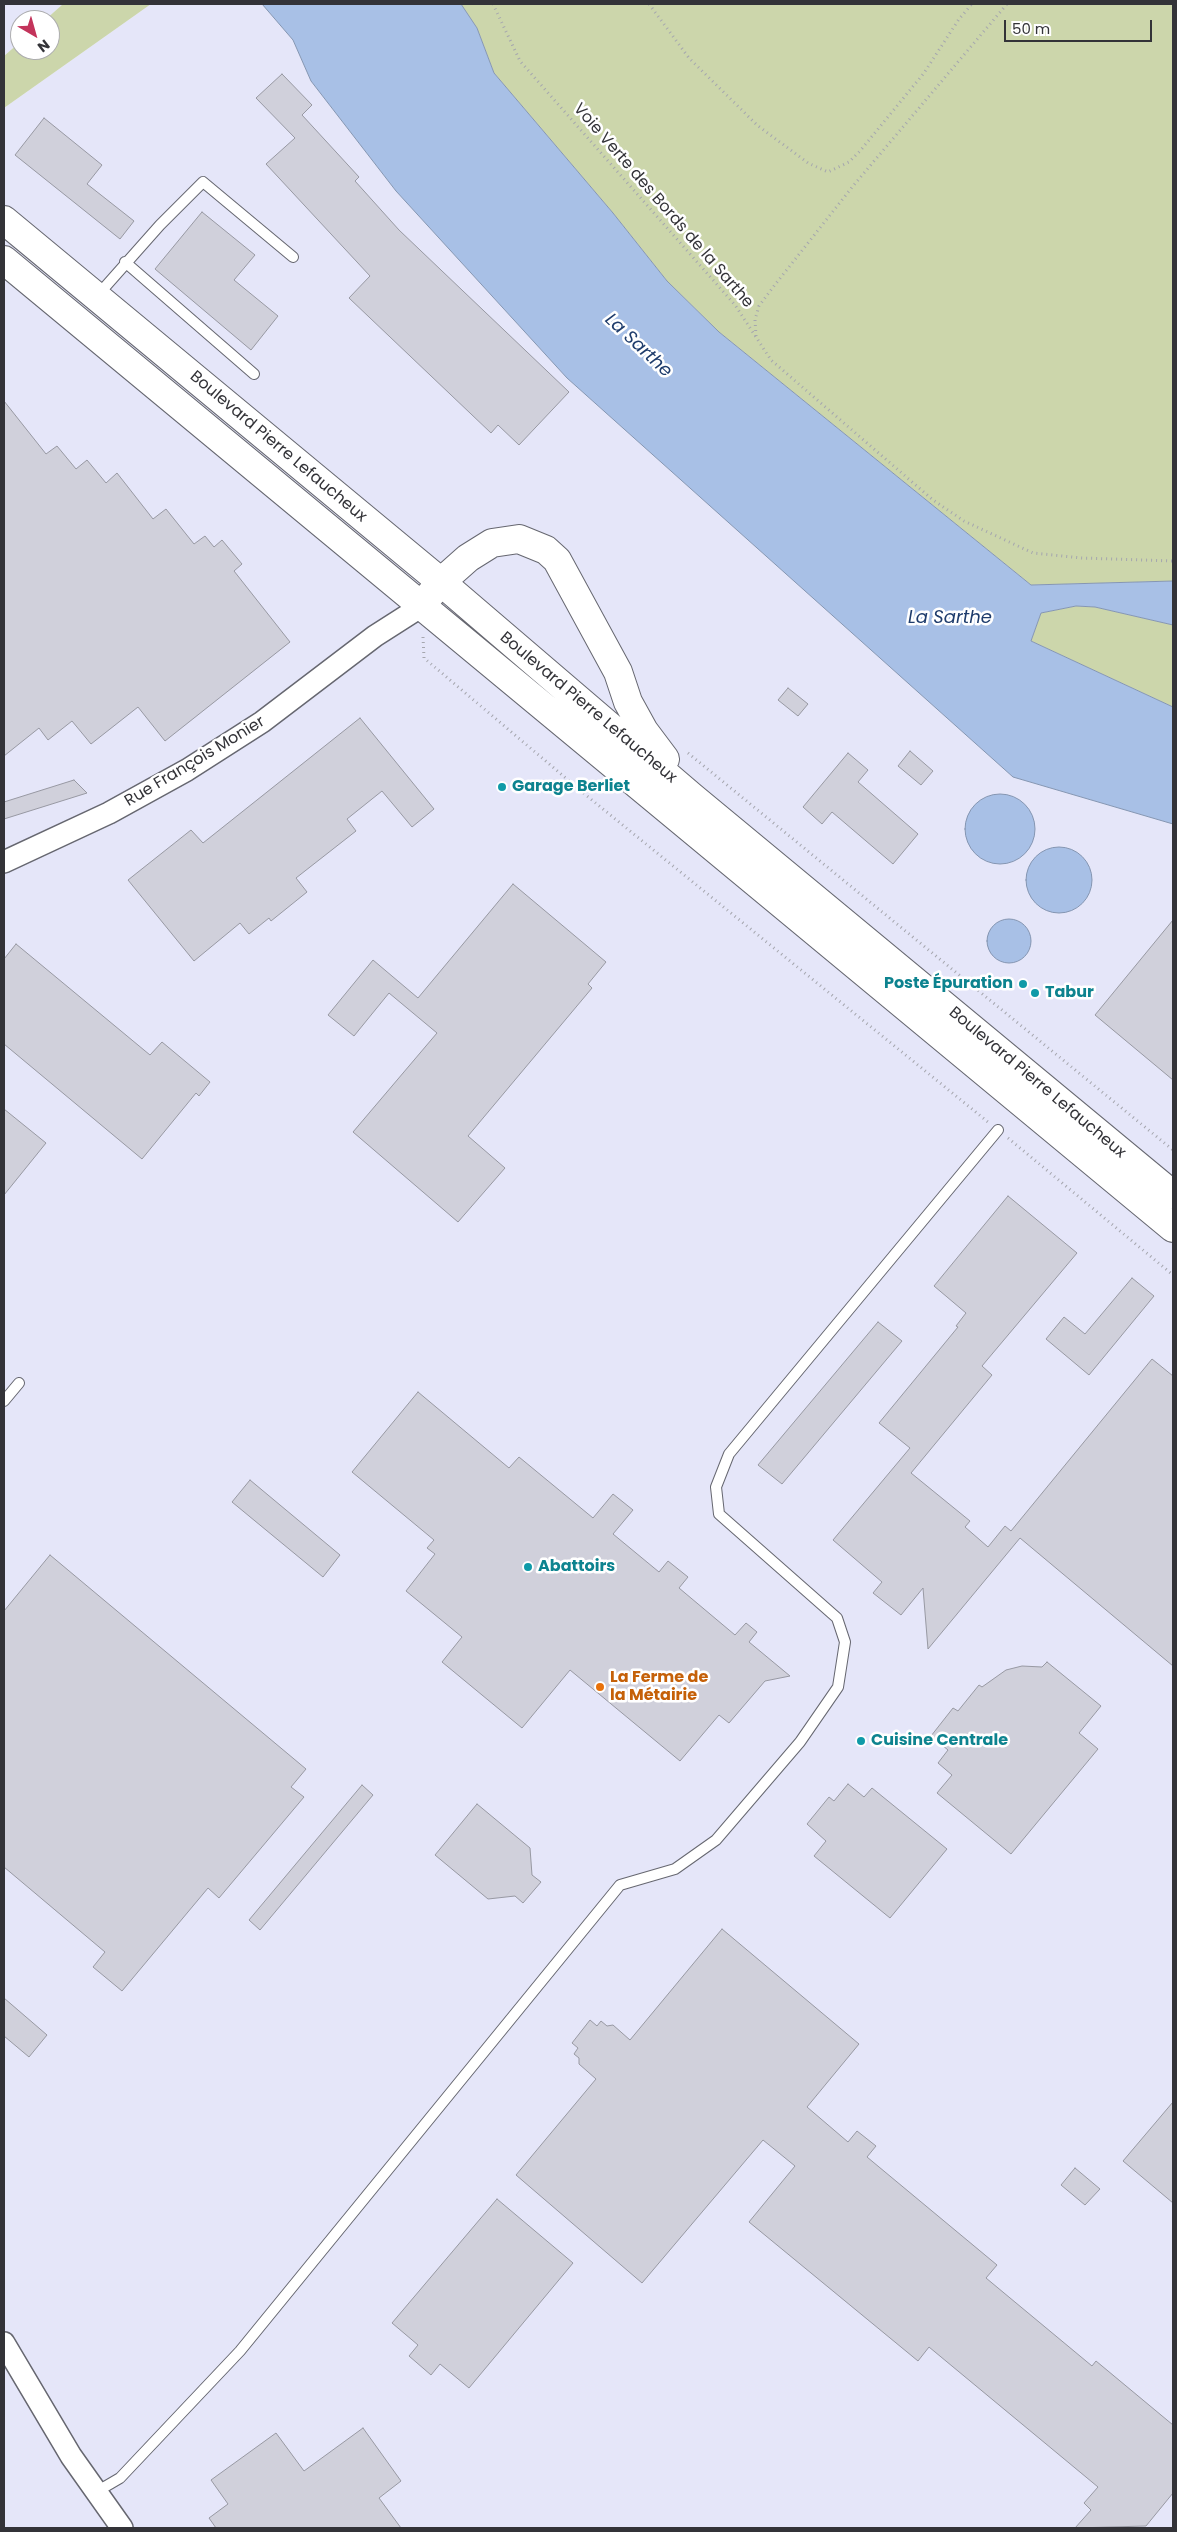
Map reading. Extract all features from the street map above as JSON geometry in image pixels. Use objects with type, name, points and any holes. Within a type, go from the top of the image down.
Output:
[{"type":"main road","name":"Boulevard Pierre Lefaucheux","points":[[4,220],[441,582],[692,796],[1173,1195]]},
{"type":"main road","name":"Boulevard Pierre Lefaucheux","points":[[4,260],[1173,1228]]},
{"type":"main road","points":[[422,606],[441,582],[468,558],[492,542],[519,539],[546,550],[557,560],[618,672],[628,702],[644,730],[692,796]]},
{"type":"street","name":"Rue François Monier","points":[[4,862],[110,813],[187,770],[262,722],[375,636],[422,606]]},
{"type":"street","points":[[4,2343],[72,2456],[122,2528]]},
{"type":"lane","points":[[96,296],[125,262],[204,182],[293,257]]},
{"type":"lane","points":[[125,262],[254,374]]},
{"type":"lane","points":[[96,2492],[120,2478],[240,2351],[620,1885],[675,1869],[716,1840],[800,1742],[838,1687],[845,1642],[837,1618],[719,1514],[716,1486],[729,1454],[998,1130]]},
{"type":"lane","points":[[4,1401],[19,1383]]},
{"type":"path","name":"Voie Verte des Bords de la Sarthe","points":[[493,4],[520,62],[735,305],[771,360],[933,500],[970,524],[1020,548],[1049,556],[1173,560]]},
{"type":"path","points":[[649,4],[689,58],[757,125],[808,163],[828,172],[849,162],[860,151],[924,73],[959,19],[972,4]]},
{"type":"path","points":[[758,341],[755,320],[759,306],[853,186],[1006,4]]},
{"type":"path","points":[[422,606],[424,658],[587,796],[998,1130],[1173,1275]]},
{"type":"path","name":"Boulevard Pierre Lefaucheux","points":[[684,748],[1173,1150]]},
{"type":"shaded area","points":[[4,4],[63,4],[56,10],[10,10],[10,51],[4,56]]},
{"type":"shaded area","points":[[151,4],[262,4],[293,40],[311,81],[396,191],[567,378],[1013,777],[1173,824],[1173,2528],[4,2528],[4,108]]},
{"type":"green space","points":[[63,4],[151,4],[4,108],[4,56],[10,51],[10,60],[60,60],[60,10],[56,10]]},
{"type":"green space","points":[[461,4],[1173,4],[1173,581],[1031,585],[719,332],[667,281],[613,213],[494,73],[477,28]]},
{"type":"green space","points":[[1076,606],[1095,607],[1173,625],[1173,707],[1031,641],[1041,613]]},
{"type":"water","name":"La Sarthe","points":[[262,4],[461,4],[477,28],[494,73],[613,213],[667,281],[719,332],[1031,585],[1173,581],[1173,625],[1095,607],[1076,606],[1041,613],[1031,641],[1173,707],[1173,824],[1013,777],[567,378],[396,191],[311,81],[293,40]]},
{"type":"water","points":[[1000,794],[1019,800],[1029,810],[1035,829],[1029,848],[1019,858],[1000,864],[981,858],[971,848],[965,829],[971,810],[981,800]]},
{"type":"water","points":[[1059,847],[1072,850],[1082,857],[1089,867],[1092,880],[1089,893],[1082,903],[1072,910],[1059,913],[1046,910],[1036,903],[1029,893],[1026,880],[1029,867],[1036,857],[1046,850]]},
{"type":"water","points":[[1009,919],[1021,923],[1027,929],[1031,941],[1027,953],[1021,959],[1009,963],[997,959],[991,953],[987,941],[991,929],[997,923]]},
{"type":"building","points":[[282,74],[312,105],[302,115],[359,177],[355,181],[399,230],[569,392],[519,445],[498,425],[491,433],[349,298],[370,276],[266,164],[295,138],[256,98]]},
{"type":"building","points":[[44,118],[102,165],[87,184],[134,221],[120,239],[15,155]]},
{"type":"building","points":[[202,212],[255,255],[234,280],[278,316],[251,350],[155,269]]},
{"type":"building","points":[[4,401],[46,454],[57,446],[76,469],[87,460],[106,483],[117,473],[153,519],[166,509],[194,544],[205,536],[214,547],[222,540],[242,564],[234,571],[290,642],[165,741],[138,707],[91,744],[72,721],[48,740],[39,728],[4,756]]},
{"type":"building","points":[[788,688],[808,704],[798,716],[778,700]]},
{"type":"building","points":[[360,718],[434,809],[412,827],[382,791],[347,819],[356,831],[296,878],[307,892],[271,921],[269,918],[249,934],[240,923],[194,961],[128,880],[191,830],[203,843]]},
{"type":"building","points":[[910,751],[933,771],[921,785],[898,766]]},
{"type":"building","points":[[848,753],[868,770],[858,782],[918,834],[893,864],[832,812],[822,824],[803,807]]},
{"type":"building","points":[[74,780],[87,793],[4,819],[4,802]]},
{"type":"building","points":[[513,884],[606,962],[588,984],[592,988],[468,1136],[505,1168],[458,1222],[353,1132],[437,1033],[389,993],[354,1036],[328,1015],[373,960],[418,998]]},
{"type":"building","points":[[1173,920],[1173,1080],[1095,1015]]},
{"type":"building","points":[[16,944],[150,1055],[162,1042],[210,1082],[199,1096],[196,1093],[142,1159],[4,1044],[4,959]]},
{"type":"building","points":[[4,1109],[46,1143],[4,1195]]},
{"type":"building","points":[[1008,1196],[1077,1253],[982,1366],[992,1375],[911,1473],[970,1521],[965,1527],[988,1547],[1005,1526],[1011,1531],[1152,1359],[1173,1376],[1173,1666],[1020,1538],[928,1649],[923,1588],[901,1615],[873,1593],[882,1582],[833,1540],[910,1448],[879,1423],[958,1327],[956,1326],[966,1313],[934,1286]]},
{"type":"building","points":[[1132,1278],[1154,1296],[1089,1375],[1046,1339],[1064,1317],[1085,1334]]},
{"type":"building","points":[[878,1322],[902,1341],[782,1484],[758,1465]]},
{"type":"building","name":"Abattoirs","points":[[418,1392],[509,1468],[519,1457],[593,1518],[613,1494],[633,1510],[613,1534],[659,1572],[668,1561],[688,1577],[679,1588],[735,1635],[746,1623],[757,1632],[749,1642],[790,1676],[765,1681],[729,1723],[719,1715],[680,1761],[570,1670],[522,1728],[442,1662],[462,1637],[406,1591],[435,1554],[427,1548],[434,1540],[352,1472]]},
{"type":"building","points":[[250,1480],[340,1555],[323,1577],[232,1502]]},
{"type":"building","points":[[50,1555],[306,1769],[291,1787],[304,1797],[219,1898],[208,1888],[122,1991],[93,1967],[105,1952],[4,1867],[4,1611]]},
{"type":"building","points":[[1047,1662],[1101,1706],[1079,1733],[1098,1749],[1011,1854],[937,1793],[952,1775],[938,1763],[948,1750],[931,1736],[953,1708],[958,1711],[979,1685],[982,1687],[1006,1670],[1022,1666],[1042,1667]]},
{"type":"building","points":[[848,1784],[864,1797],[872,1788],[947,1849],[890,1918],[814,1856],[826,1841],[807,1824],[829,1797],[834,1801]]},
{"type":"building","points":[[362,1785],[373,1795],[260,1930],[249,1920]]},
{"type":"building","points":[[477,1804],[530,1848],[532,1875],[541,1882],[523,1903],[515,1896],[488,1899],[435,1855]]},
{"type":"building","points":[[722,1929],[859,2044],[807,2107],[848,2142],[857,2131],[876,2146],[867,2157],[997,2265],[986,2278],[1092,2366],[1096,2361],[1173,2425],[1173,2493],[1146,2526],[1075,2528],[1091,2510],[1084,2503],[1098,2487],[929,2347],[918,2361],[749,2222],[795,2166],[763,2140],[642,2283],[516,2175],[596,2079],[579,2064],[579,2058],[574,2054],[578,2048],[572,2043],[590,2020],[597,2026],[601,2021],[607,2026],[613,2025],[630,2040]]},
{"type":"building","points":[[4,1998],[47,2035],[29,2057],[4,2036]]},
{"type":"building","points":[[1173,2102],[1173,2203],[1123,2161]]},
{"type":"building","points":[[1075,2168],[1100,2189],[1085,2205],[1061,2185]]},
{"type":"building","points":[[497,2199],[573,2263],[469,2388],[440,2364],[431,2375],[409,2356],[418,2345],[392,2323]]},
{"type":"building","points":[[363,2428],[401,2481],[379,2498],[401,2528],[216,2528],[209,2518],[228,2504],[211,2480],[276,2433],[304,2471]]},
{"type":"place","name":"Garage Berliet","points":[[502,787]]},
{"type":"place","name":"Poste Épuration","points":[[1023,984]]},
{"type":"place","name":"Tabur","points":[[1035,993]]},
{"type":"place","name":"Abattoirs","points":[[528,1567]]},
{"type":"place","name":"La Ferme de la Métairie","points":[[600,1687]]},
{"type":"place","name":"Cuisine Centrale","points":[[861,1741]]}]
